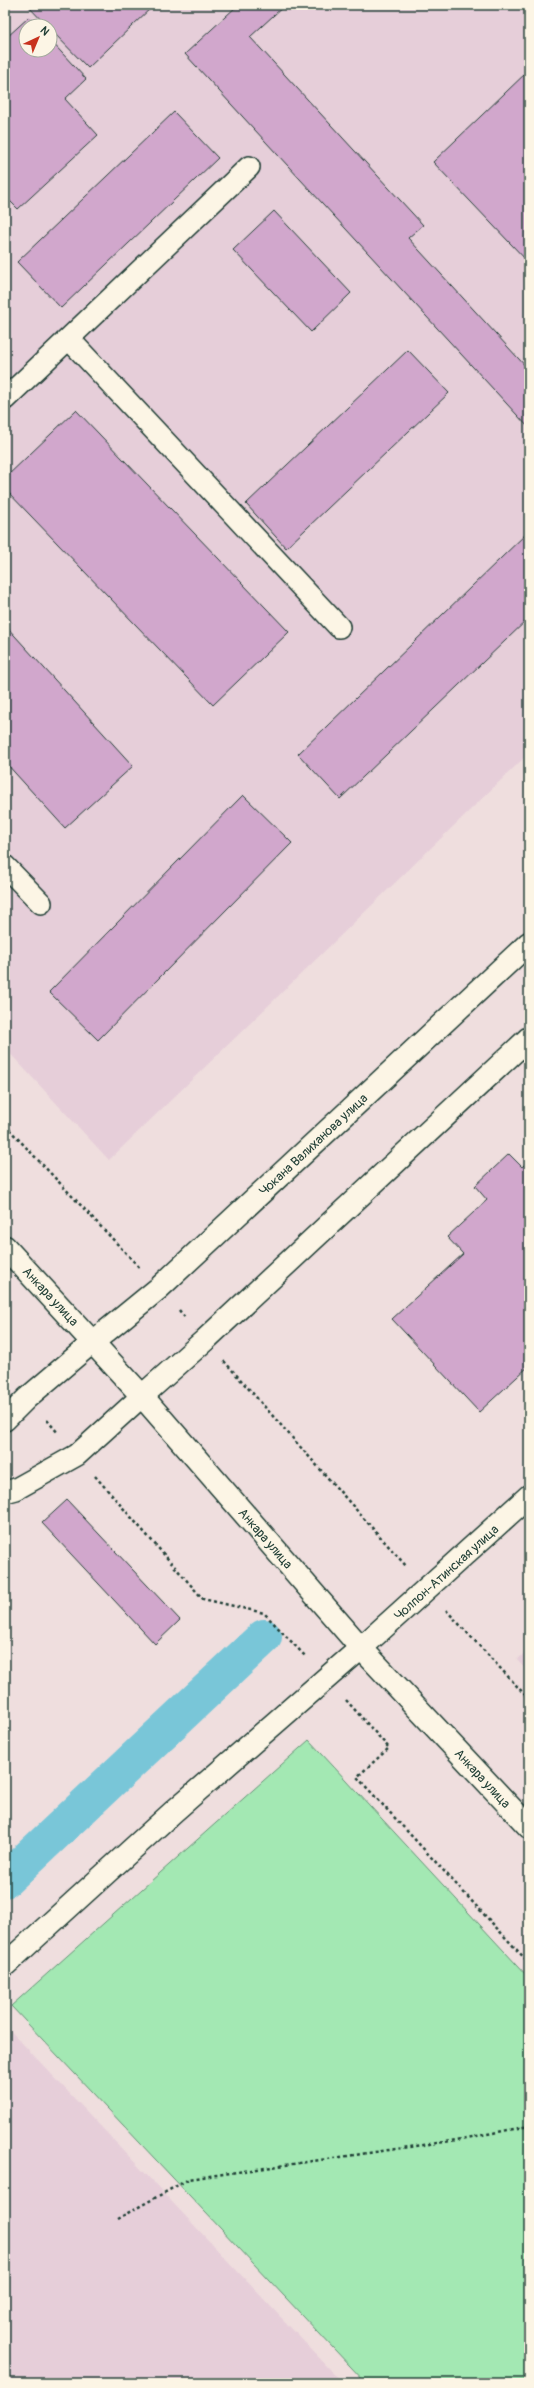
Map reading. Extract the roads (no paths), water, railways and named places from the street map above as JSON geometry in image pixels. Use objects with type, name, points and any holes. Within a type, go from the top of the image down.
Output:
[{"type":"main road","name":"Чокана Валиханова улица","points":[[93,1342],[159,1288],[529,943]]},
{"type":"main road","points":[[142,1396],[205,1340],[529,1038]]},
{"type":"main road","name":"Анкара улица","points":[[5,1247],[142,1396],[361,1648],[529,1828]]},
{"type":"main road","name":"Чолпон-Атинская улица","points":[[5,1965],[173,1812],[428,1590],[529,1496]]},
{"type":"lane","points":[[5,399],[249,167]]},
{"type":"lane","points":[[69,339],[338,627]]},
{"type":"lane","points":[[5,866],[41,903]]},
{"type":"lane","points":[[5,1420],[27,1398],[93,1342]]},
{"type":"lane","points":[[5,1492],[16,1489],[77,1456],[142,1396]]},
{"type":"waterway","points":[[5,1880],[264,1637]]}]
